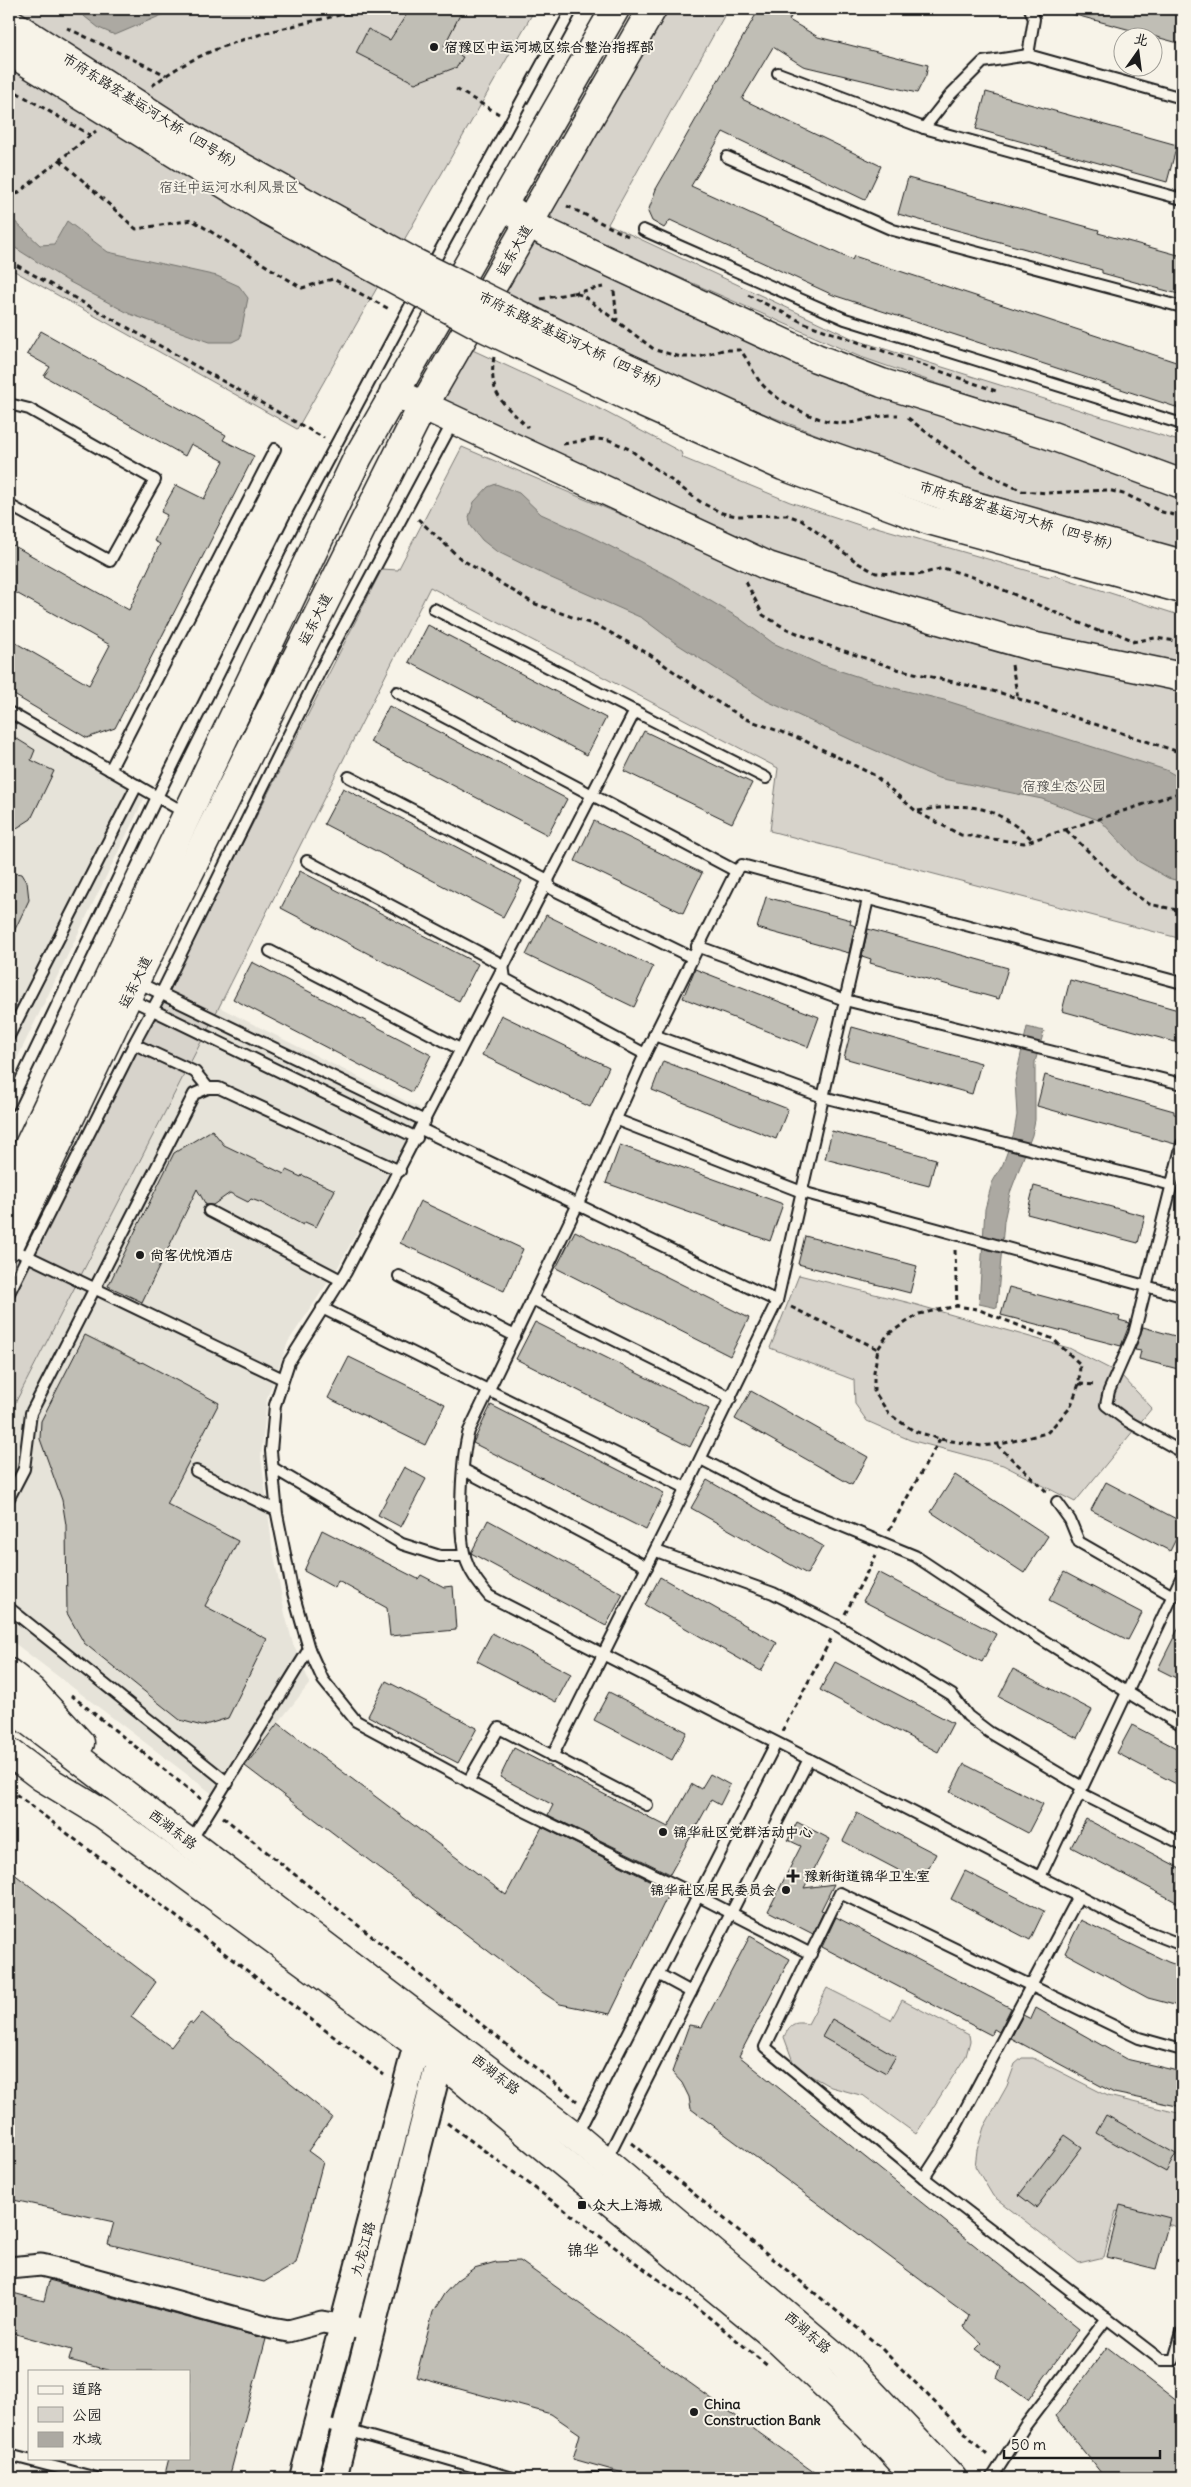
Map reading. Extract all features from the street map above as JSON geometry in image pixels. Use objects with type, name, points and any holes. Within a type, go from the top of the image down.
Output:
[{"type":"main road","name":"运东大道","points":[[9,1187],[358,457],[614,9]]},
{"type":"main road","name":"运东大道","points":[[15,1250],[131,989],[251,746],[423,406],[652,9]]},
{"type":"main road","name":"市府东路宏基运河大桥（四号桥）","points":[[9,22],[217,153],[413,262],[631,369],[783,439],[971,505],[1182,564]]},
{"type":"main road","name":"市府东路宏基运河大桥（四号桥）","points":[[9,51],[269,212],[479,325],[638,400],[783,466],[929,520],[1182,589]]},
{"type":"main road","points":[[502,205],[554,236],[816,358],[882,383],[1044,433],[1182,484]]},
{"type":"main road","points":[[394,392],[768,566],[897,608],[1031,646],[1182,678]]},
{"type":"main road","points":[[9,1673],[32,1691],[132,1799]]},
{"type":"main road","name":"西湖东路","points":[[9,1706],[190,1842],[420,2032]]},
{"type":"main road","name":"西湖东路","points":[[9,1752],[42,1777],[103,1814],[443,2049],[843,2363],[952,2478]]},
{"type":"main road","name":"西湖东路","points":[[599,2173],[868,2425],[917,2478]]},
{"type":"street","name":"九龙江路","points":[[303,2478],[420,2032]]},
{"type":"street","name":"九龙江路","points":[[333,2478],[443,2049]]},
{"type":"street","points":[[9,2268],[40,2265],[54,2268],[272,2328],[289,2331],[322,2322],[343,2324],[371,2332]]},
{"type":"lane","points":[[9,1105],[158,797],[335,444],[572,9]]},
{"type":"lane","points":[[1028,55],[1034,19],[1030,9]]},
{"type":"lane","points":[[924,128],[951,94],[983,62],[1028,55],[1182,98]]},
{"type":"lane","points":[[778,73],[924,128],[1182,199]]},
{"type":"lane","points":[[727,157],[893,230],[1182,307]]},
{"type":"lane","points":[[644,230],[845,319],[1182,424]]},
{"type":"lane","points":[[9,404],[29,409],[155,480],[110,561],[9,505]]},
{"type":"lane","points":[[9,1293],[15,1250],[161,994],[321,669],[447,433]]},
{"type":"lane","points":[[110,770],[275,449]]},
{"type":"lane","points":[[434,609],[766,778]]},
{"type":"lane","points":[[397,692],[736,871]]},
{"type":"lane","points":[[635,711],[460,1049],[400,1171],[341,1280],[289,1362],[275,1404],[271,1451],[276,1510],[292,1589],[308,1649],[323,1680],[356,1721],[468,1782],[810,1954]]},
{"type":"lane","points":[[9,712],[188,815]]},
{"type":"lane","points":[[349,776],[548,880],[550,888],[691,957]]},
{"type":"lane","points":[[9,1036],[136,785]]},
{"type":"lane","points":[[307,861],[503,965]]},
{"type":"lane","points":[[1182,983],[742,865],[736,871],[691,957],[577,1206],[469,1431],[466,1443],[462,1525],[465,1556],[473,1576],[489,1596],[1146,1931],[1182,1945]]},
{"type":"lane","points":[[552,1758],[731,1398],[776,1301],[868,898]]},
{"type":"lane","points":[[697,946],[845,1000],[1182,1084]]},
{"type":"lane","points":[[270,951],[460,1049]]},
{"type":"lane","points":[[503,965],[504,979],[645,1054]]},
{"type":"lane","points":[[131,989],[161,994],[421,1129],[776,1301]]},
{"type":"lane","points":[[131,989],[152,1009],[421,1129]]},
{"type":"lane","points":[[654,1036],[823,1097],[1172,1185]]},
{"type":"lane","points":[[134,1044],[195,1072],[208,1088]]},
{"type":"lane","points":[[9,1498],[24,1469],[31,1413],[194,1094],[208,1088],[219,1088],[400,1171]]},
{"type":"lane","points":[[617,1120],[802,1192],[1182,1296]]},
{"type":"lane","points":[[1182,1144],[1134,1334],[1109,1391],[1106,1405],[1127,1420],[1182,1452]]},
{"type":"lane","points":[[209,1211],[341,1280]]},
{"type":"lane","points":[[15,1250],[283,1379]]},
{"type":"lane","points":[[399,1276],[515,1336]]},
{"type":"lane","points":[[532,1299],[731,1398]]},
{"type":"lane","points":[[322,1308],[686,1488]]},
{"type":"lane","points":[[701,1459],[779,1500],[915,1556],[1020,1626],[1182,1726]]},
{"type":"lane","points":[[273,1468],[402,1544],[440,1556],[465,1556]]},
{"type":"lane","points":[[196,1470],[276,1510]]},
{"type":"lane","points":[[464,1470],[648,1567]]},
{"type":"lane","points":[[1057,1502],[1070,1520],[1079,1542],[1173,1596]]},
{"type":"lane","points":[[656,1551],[773,1593],[838,1626],[952,1696],[968,1716],[989,1732],[1081,1790],[1182,1844]]},
{"type":"lane","points":[[1040,1876],[1182,1576]]},
{"type":"lane","points":[[9,1608],[228,1783]]},
{"type":"lane","points":[[190,1842],[228,1783],[308,1649]]},
{"type":"lane","points":[[468,1782],[499,1728],[552,1758],[646,1805]]},
{"type":"lane","points":[[569,2149],[776,1743]]},
{"type":"lane","points":[[599,2173],[809,1759]]},
{"type":"lane","points":[[1182,2050],[1139,2038],[840,1893],[765,2048],[924,2178],[1161,2360],[1174,2360],[1181,2343],[1182,2332]]},
{"type":"lane","points":[[924,2178],[950,2138],[1079,1896]]},
{"type":"lane","points":[[658,1974],[691,1992]]},
{"type":"lane","points":[[992,2478],[1025,2426],[1107,2318]]},
{"type":"lane","points":[[318,2422],[513,2478]]},
{"type":"lane","points":[[9,2454],[28,2459]]},
{"type":"lane","points":[[31,2460],[96,2478]]},
{"type":"lane","points":[[588,2478],[610,2478]]},
{"type":"path","points":[[147,90],[166,75],[247,38],[348,14],[354,9]]},
{"type":"path","points":[[60,25],[166,75]]},
{"type":"path","points":[[9,88],[90,135]]},
{"type":"path","points":[[9,200],[97,130]]},
{"type":"path","points":[[60,160],[136,229],[192,220],[302,288],[333,279],[404,317]]},
{"type":"path","points":[[9,261],[335,444]]},
{"type":"path","points":[[614,286],[617,320]]},
{"type":"path","points":[[417,518],[461,559],[533,603],[600,627],[649,654],[714,700],[746,719],[803,740],[874,775],[917,812],[961,835],[1024,843],[1182,792]]},
{"type":"path","points":[[746,580],[751,594],[763,615],[784,628],[897,669],[1018,699],[1182,753]]},
{"type":"path","points":[[1098,631],[1114,632],[1134,641]]},
{"type":"path","points":[[1011,658],[1018,699]]},
{"type":"path","points":[[917,812],[947,806],[976,806],[997,814],[1033,840]]},
{"type":"path","points":[[1066,830],[1130,891],[1149,904],[1182,911]]},
{"type":"path","points":[[954,1234],[957,1306]]},
{"type":"path","points":[[776,1301],[878,1349]]},
{"type":"path","points":[[957,1306],[977,1308],[1053,1339],[1080,1364],[1079,1384],[1070,1408],[1047,1433],[982,1446],[940,1439],[914,1431],[889,1414],[874,1391],[874,1372],[878,1349],[888,1334],[919,1314],[957,1306]]},
{"type":"path","points":[[776,1743],[940,1439]]},
{"type":"path","points":[[996,1444],[1057,1502]]},
{"type":"path","points":[[70,1694],[589,2110]]},
{"type":"path","points":[[9,1789],[404,2091]]},
{"type":"path","points":[[428,2108],[705,2314],[770,2368]]},
{"type":"path","points":[[620,2133],[878,2345],[999,2467]]},
{"type":"shaded area","points":[[9,717],[146,795],[9,1075]]},
{"type":"shaded area","points":[[219,1007],[420,1108],[403,1147],[338,1267],[288,1342],[267,1398],[261,1457],[272,1545],[285,1614],[293,1644],[310,1683],[218,1798],[9,1639],[9,1415]]},
{"type":"green space","name":"宿迁中运河水利风景区","points":[[9,9],[535,9],[297,429],[9,268]]},
{"type":"green space","points":[[643,9],[728,9],[608,224],[856,340],[1182,442],[1182,468],[858,356],[554,222],[547,207]]},
{"type":"green space","points":[[533,242],[726,333],[830,376],[1009,432],[1182,495],[1182,551],[909,471],[712,393],[494,287]]},
{"type":"green space","points":[[466,347],[598,408],[681,452],[683,458],[790,502],[868,528],[873,526],[1050,577],[1054,575],[1182,616],[1182,667],[1119,658],[865,589],[720,534],[435,398]]},
{"type":"green space","name":"宿豫生态公园","points":[[462,447],[690,544],[1182,687],[1182,939],[770,831],[778,768],[430,587],[219,1007],[9,1415],[9,1303],[382,569],[398,570]]},
{"type":"green space","points":[[799,1275],[910,1303],[1069,1348],[1120,1374],[1152,1408],[1075,1502],[1003,1465],[910,1440],[867,1421],[855,1404],[854,1380],[770,1348]]},
{"type":"green space","points":[[827,1988],[891,2020],[902,2000],[969,2035],[970,2041],[966,2056],[916,2134],[864,2096],[831,2087],[795,2067],[784,2037],[788,2029],[796,2023],[808,2024]]},
{"type":"green space","points":[[1022,2058],[1033,2058],[1108,2096],[1182,2114],[1182,2228],[1116,2211],[1104,2257],[1079,2263],[993,2196],[975,2166],[977,2150],[984,2127],[1007,2086],[1015,2064]]},
{"type":"water","points":[[75,9],[176,9],[115,35],[99,28]]},
{"type":"water","points":[[9,216],[40,245],[54,244],[67,221],[108,252],[217,276],[239,286],[248,298],[240,338],[232,342],[209,342],[130,314],[66,280],[9,244]]},
{"type":"water","points":[[496,484],[519,493],[541,514],[596,539],[672,578],[739,618],[773,643],[819,664],[890,687],[944,700],[1166,770],[1182,779],[1182,882],[1168,878],[1138,861],[1101,821],[1042,799],[938,778],[856,742],[767,701],[674,642],[642,618],[549,577],[496,551],[482,540],[471,526],[469,517],[474,502],[488,487]]},
{"type":"water","points":[[1027,1027],[1044,1031],[1035,1062],[1035,1120],[1032,1135],[1010,1193],[1004,1221],[997,1308],[979,1304],[985,1209],[992,1183],[1003,1164],[1014,1133],[1017,1115],[1015,1081]]},
{"type":"building","points":[[410,9],[463,9],[444,46],[463,57],[457,67],[415,83],[356,53],[368,29],[390,40]]},
{"type":"building","points":[[759,9],[796,9],[789,20],[818,37],[928,65],[926,75],[917,93],[803,66],[773,47],[742,99],[881,166],[865,200],[723,132],[691,186],[852,260],[854,256],[1182,364],[1182,409],[833,295],[670,220],[664,228],[652,221],[648,212],[656,189]]},
{"type":"building","points":[[1073,9],[1172,9],[1182,12],[1182,44],[1164,39],[1164,28],[1123,28],[1072,14]]},
{"type":"building","points":[[986,92],[1177,145],[1167,182],[976,129]]},
{"type":"building","points":[[908,178],[1099,230],[1098,233],[1182,256],[1182,295],[1102,273],[1102,270],[898,214]]},
{"type":"building","points":[[41,331],[226,435],[223,440],[254,456],[115,728],[87,738],[9,692],[9,639],[89,685],[110,645],[9,589],[9,543],[129,610],[160,544],[154,541],[167,515],[161,512],[176,485],[204,499],[224,461],[191,444],[185,456],[44,376],[50,367],[27,354]]},
{"type":"building","points":[[428,625],[606,718],[587,755],[409,662]]},
{"type":"building","points":[[389,706],[567,799],[548,835],[370,742]]},
{"type":"building","points":[[644,731],[752,783],[732,823],[624,771]]},
{"type":"building","points":[[9,734],[35,750],[31,760],[54,771],[31,819],[9,833]]},
{"type":"building","points":[[343,788],[522,881],[503,917],[324,824]]},
{"type":"building","points":[[594,821],[702,873],[683,913],[575,861]]},
{"type":"building","points":[[300,871],[478,964],[459,1001],[281,908]]},
{"type":"building","points":[[9,872],[22,874],[27,882],[29,900],[9,942]]},
{"type":"building","points":[[766,897],[851,920],[850,924],[855,926],[849,953],[757,928]]},
{"type":"building","points":[[546,915],[653,967],[634,1007],[526,955]]},
{"type":"building","points":[[868,929],[1008,968],[999,999],[870,963],[871,959],[862,956]]},
{"type":"building","points":[[252,962],[431,1055],[412,1092],[233,999]]},
{"type":"building","points":[[695,969],[819,1017],[808,1047],[683,998]]},
{"type":"building","points":[[1070,980],[1182,1011],[1182,1044],[1062,1011]]},
{"type":"building","points":[[501,1015],[609,1067],[590,1107],[482,1055]]},
{"type":"building","points":[[852,1027],[981,1063],[972,1094],[844,1058]]},
{"type":"building","points":[[663,1061],[788,1109],[776,1139],[652,1090]]},
{"type":"building","points":[[1045,1075],[1174,1111],[1174,1114],[1182,1115],[1182,1137],[1177,1139],[1175,1144],[1037,1106]]},
{"type":"building","points":[[212,1130],[224,1145],[284,1174],[286,1170],[301,1177],[302,1175],[335,1190],[316,1227],[305,1222],[303,1225],[262,1203],[251,1199],[248,1202],[230,1193],[213,1205],[206,1205],[197,1189],[142,1302],[108,1286],[174,1153]]},
{"type":"building","points":[[832,1131],[936,1159],[929,1186],[825,1159]]},
{"type":"building","points":[[620,1145],[783,1204],[770,1241],[606,1183]]},
{"type":"building","points":[[1034,1186],[1145,1216],[1138,1243],[1027,1214]]},
{"type":"building","points":[[420,1201],[523,1249],[504,1291],[400,1243]]},
{"type":"building","points":[[575,1231],[749,1318],[730,1356],[556,1268]]},
{"type":"building","points":[[805,1236],[917,1266],[910,1293],[798,1264]]},
{"type":"building","points":[[1009,1287],[1120,1317],[1119,1320],[1130,1323],[1121,1346],[1001,1315]]},
{"type":"building","points":[[535,1322],[709,1409],[690,1447],[516,1359]]},
{"type":"building","points":[[1143,1327],[1182,1338],[1182,1370],[1139,1359],[1141,1351],[1135,1350]]},
{"type":"building","points":[[85,1335],[142,1362],[219,1403],[167,1504],[238,1541],[205,1606],[267,1639],[228,1718],[202,1726],[180,1720],[84,1643],[67,1613],[66,1525],[62,1500],[40,1439],[41,1421]]},
{"type":"building","points":[[349,1357],[445,1404],[425,1445],[328,1398]]},
{"type":"building","points":[[751,1391],[868,1457],[852,1485],[735,1419]]},
{"type":"building","points":[[491,1405],[664,1493],[646,1530],[473,1443]]},
{"type":"building","points":[[404,1467],[426,1479],[401,1527],[378,1515]]},
{"type":"building","points":[[955,1475],[1048,1536],[1024,1573],[931,1512]]},
{"type":"building","points":[[707,1480],[823,1546],[807,1574],[691,1508]]},
{"type":"building","points":[[1106,1482],[1182,1522],[1182,1527],[1170,1551],[1091,1510]]},
{"type":"building","points":[[488,1520],[623,1594],[606,1626],[471,1553]]},
{"type":"building","points":[[322,1530],[418,1579],[421,1575],[444,1587],[453,1586],[456,1630],[390,1636],[387,1608],[338,1581],[335,1588],[304,1571]]},
{"type":"building","points":[[878,1572],[996,1634],[982,1662],[863,1601]]},
{"type":"building","points":[[1064,1572],[1142,1613],[1128,1640],[1049,1600]]},
{"type":"building","points":[[660,1577],[777,1643],[761,1671],[645,1605]]},
{"type":"building","points":[[1182,1621],[1182,1681],[1158,1669]]},
{"type":"building","points":[[492,1633],[571,1674],[556,1702],[477,1661]]},
{"type":"building","points":[[835,1662],[953,1723],[938,1752],[820,1690]]},
{"type":"building","points":[[1013,1669],[1092,1710],[1077,1738],[999,1697]]},
{"type":"building","points":[[386,1681],[477,1728],[458,1763],[368,1716]]},
{"type":"building","points":[[609,1692],[687,1732],[672,1760],[594,1720]]},
{"type":"building","points":[[278,1723],[506,1895],[542,1827],[663,1887],[660,1891],[668,1895],[610,2014],[560,2004],[542,1992],[245,1766]]},
{"type":"building","points":[[1132,1725],[1182,1751],[1182,1787],[1117,1753]]},
{"type":"building","points":[[514,1748],[668,1827],[692,1784],[701,1789],[710,1774],[730,1785],[720,1805],[711,1800],[670,1874],[548,1815],[553,1805],[500,1777]]},
{"type":"building","points":[[964,1764],[1043,1804],[1028,1833],[950,1792]]},
{"type":"building","points":[[857,1813],[936,1854],[921,1882],[843,1841]]},
{"type":"building","points":[[1086,1819],[1182,1869],[1182,1905],[1071,1847]]},
{"type":"building","points":[[797,1822],[830,1839],[804,1888],[834,1884],[821,1910],[824,1911],[813,1934],[768,1911],[801,1846],[788,1840]]},
{"type":"building","points":[[9,1870],[156,1982],[131,2017],[171,2047],[190,2022],[193,2024],[202,2013],[332,2117],[308,2151],[323,2162],[296,2263],[264,2282],[108,2244],[114,2222],[9,2199]]},
{"type":"building","points":[[965,1871],[1044,1911],[1030,1940],[951,1899]]},
{"type":"building","points":[[836,1917],[1011,2008],[999,2032],[994,2029],[991,2035],[822,1947]]},
{"type":"building","points":[[1081,1920],[1182,1967],[1182,2007],[1148,1998],[1065,1953]]},
{"type":"building","points":[[750,1936],[790,1959],[739,2056],[1079,2329],[1028,2400],[997,2378],[1001,2367],[976,2349],[982,2343],[964,2327],[969,2316],[691,2109],[689,2097],[682,2083],[672,2072],[689,2025],[702,2027]]},
{"type":"building","points":[[1036,2008],[1126,2059],[1182,2072],[1182,2107],[1114,2093],[1011,2038],[1023,2015],[1031,2019]]},
{"type":"building","points":[[832,2019],[896,2056],[886,2073],[822,2037]]},
{"type":"building","points":[[1106,2115],[1176,2154],[1166,2172],[1096,2133]]},
{"type":"building","points":[[1065,2135],[1082,2147],[1036,2208],[1019,2195]]},
{"type":"building","points":[[1120,2205],[1170,2218],[1156,2269],[1107,2257]]},
{"type":"building","points":[[520,2261],[822,2478],[641,2478],[573,2459],[580,2434],[551,2414],[416,2377],[433,2312],[444,2294],[457,2280],[474,2268],[496,2262]]},
{"type":"building","points":[[49,2280],[266,2339],[229,2478],[164,2478],[168,2460],[190,2460],[190,2370],[107,2370],[69,2360],[72,2350],[9,2332],[9,2292],[44,2301]]},
{"type":"building","points":[[1107,2347],[1182,2405],[1182,2478],[1105,2478],[1056,2416]]},
{"type":"place","name":"宿豫区中运河城区综合整治指挥部","points":[[434,47]]},
{"type":"place","name":"尚客优悦酒店","points":[[140,1255]]},
{"type":"place","name":"锦华社区党群活动中心","points":[[663,1832]]},
{"type":"place","name":"豫新街道锦华卫生室","points":[[793,1876]]},
{"type":"place","name":"锦华社区居民委员会","points":[[786,1890]]},
{"type":"place","name":"众大上海城","points":[[582,2205]]},
{"type":"place","name":"China Construction Bank","points":[[694,2412]]},
{"type":"district","name":"锦华","points":[[583,2250]]}]
